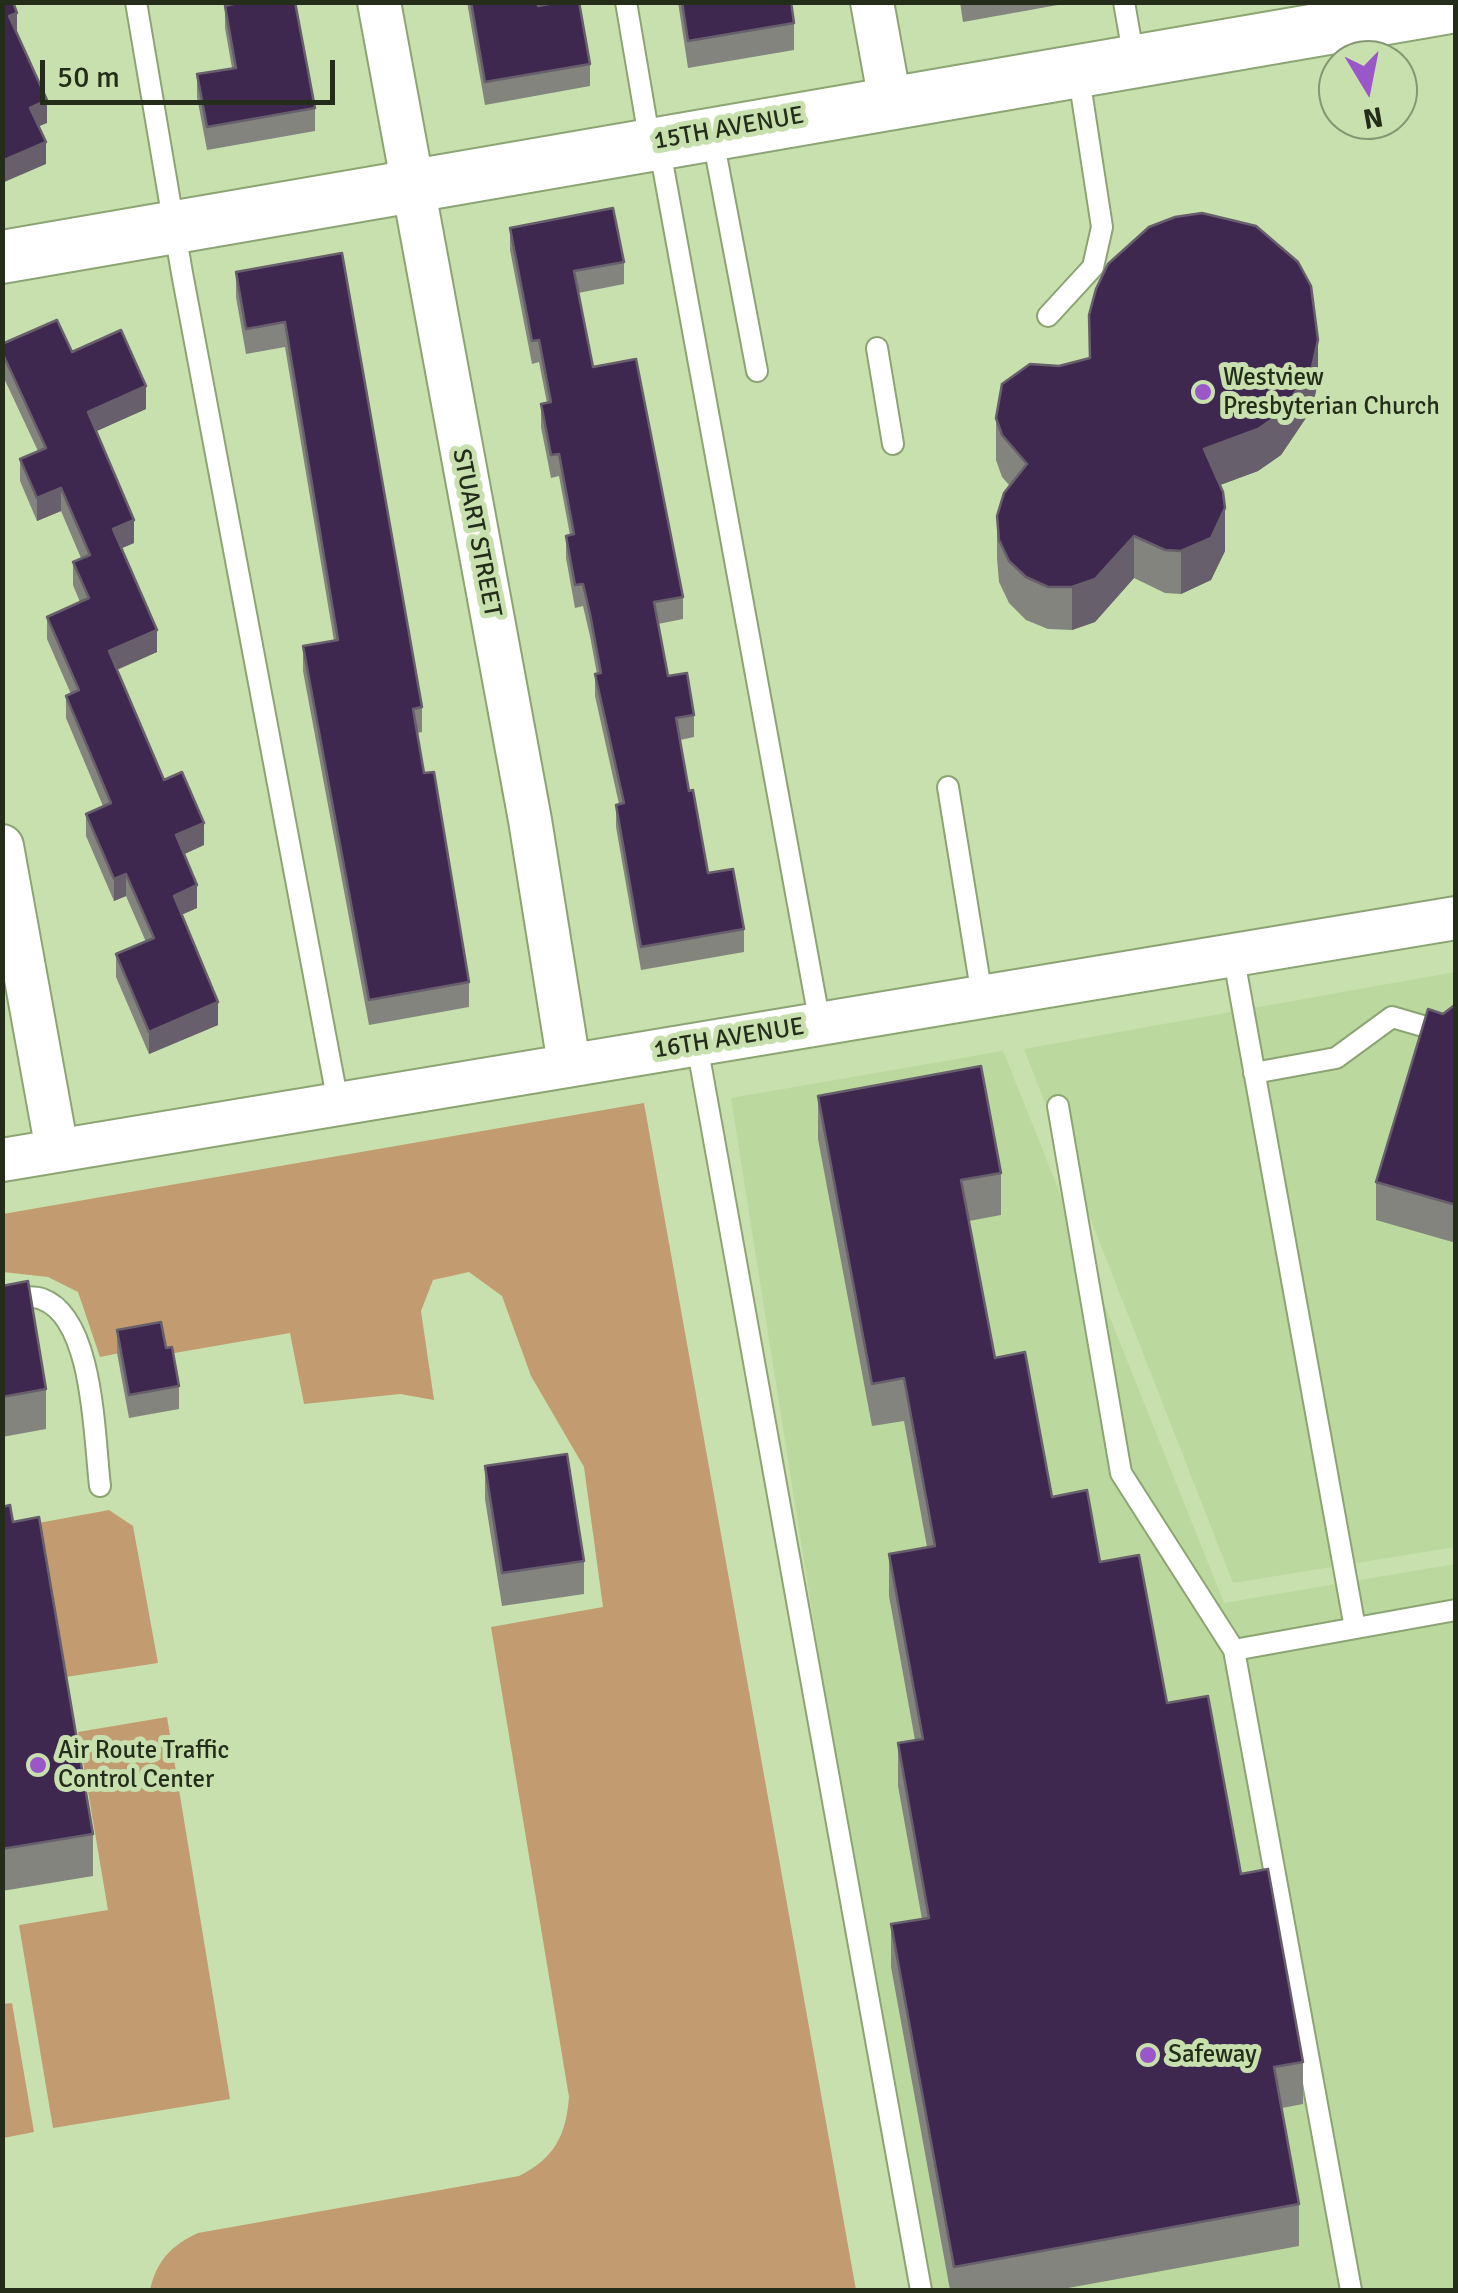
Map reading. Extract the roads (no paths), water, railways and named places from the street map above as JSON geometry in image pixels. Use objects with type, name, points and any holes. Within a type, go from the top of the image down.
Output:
[{"type":"street","name":"STUART STREET","points":[[380,2],[530,820],[568,1064]]},
{"type":"street","points":[[872,2],[890,101]]},
{"type":"street","name":"15TH AVENUE","points":[[2,257],[1134,59],[1361,12],[1456,6]]},
{"type":"street","points":[[2,846],[57,1150]]},
{"type":"street","name":"16TH AVENUE","points":[[2,1160],[1456,918]]},
{"type":"lane","points":[[136,2],[174,227],[338,1103]]},
{"type":"lane","points":[[626,2],[820,1024]]},
{"type":"lane","points":[[1124,2],[1134,59]]},
{"type":"lane","points":[[1048,316],[1093,267],[1102,227],[1078,69]]},
{"type":"lane","points":[[712,132],[757,370]]},
{"type":"lane","points":[[877,348],[893,444]]},
{"type":"lane","points":[[948,787],[982,996]]},
{"type":"lane","points":[[1233,954],[1355,1628]]},
{"type":"lane","points":[[1254,1072],[1336,1058],[1392,1017],[1449,1034]]},
{"type":"lane","points":[[696,1045],[921,2290]]},
{"type":"lane","points":[[1058,1106],[1120,1473],[1234,1650],[1350,2290]]},
{"type":"lane","points":[[2,1299],[40,1297],[63,1312],[77,1335],[100,1486]]},
{"type":"lane","points":[[1234,1650],[1456,1610]]},
{"type":"place","name":"Westview Presbyterian Church","points":[[1203,392]]},
{"type":"place","name":"Air Route Traffic Control Center","points":[[38,1765]]},
{"type":"place","name":"Safeway","points":[[1148,2055]]}]
